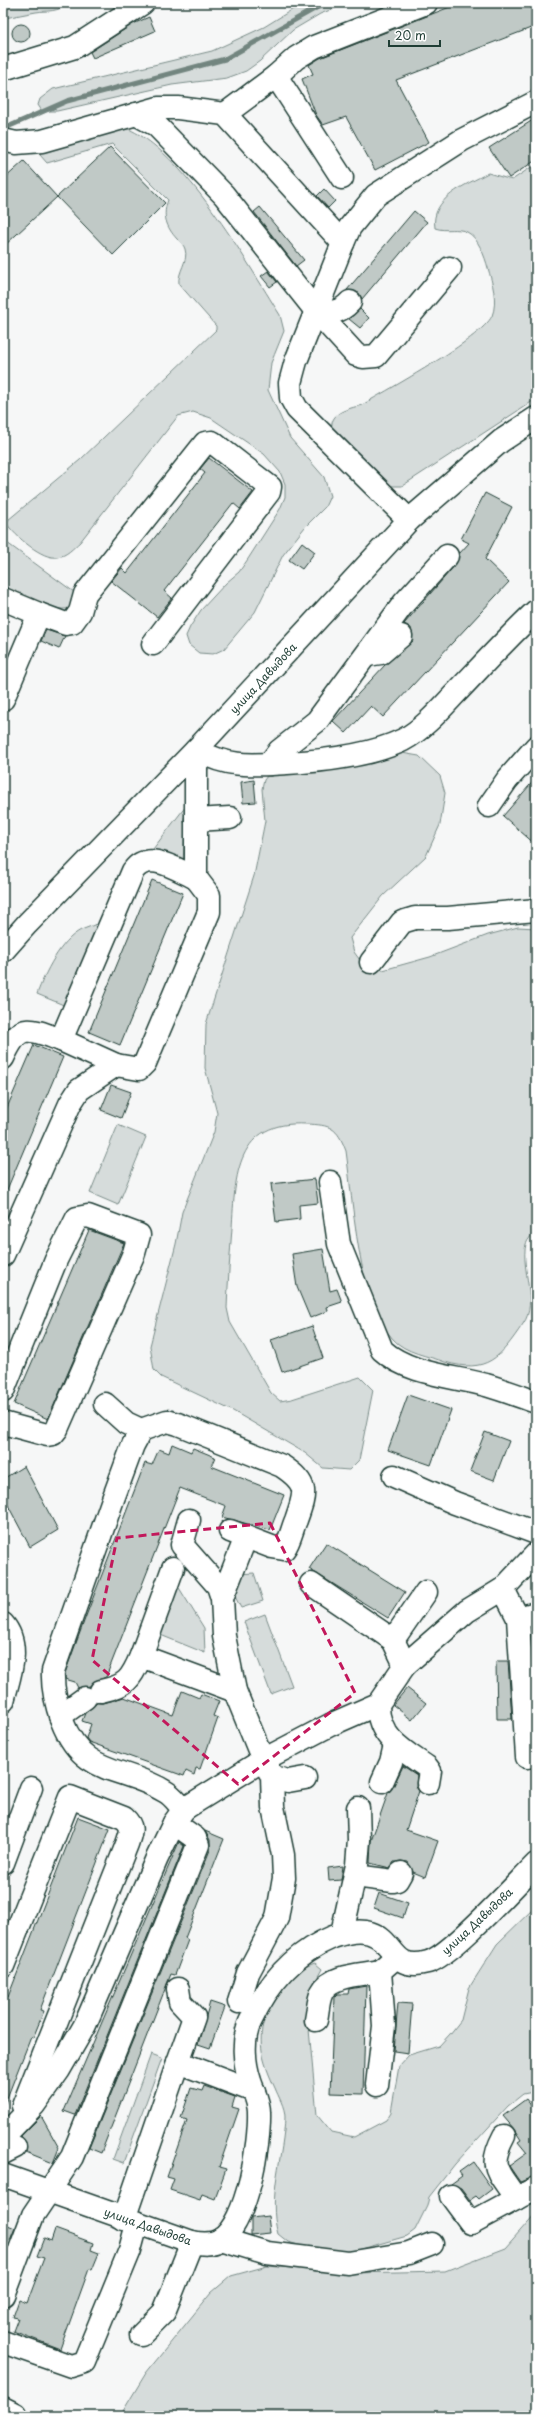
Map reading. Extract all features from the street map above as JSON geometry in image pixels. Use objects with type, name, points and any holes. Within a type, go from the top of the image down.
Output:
[{"type":"street","points":[[3,69],[75,47],[143,3]]},
{"type":"street","points":[[225,114],[276,76],[296,58],[314,47],[426,3]]},
{"type":"street","points":[[276,76],[342,178]]},
{"type":"street","points":[[409,520],[297,409],[291,398],[290,383],[296,362],[350,227],[376,195],[462,140],[536,102]]},
{"type":"street","points":[[3,140],[16,143],[42,141],[158,108],[178,108],[225,114],[343,243]]},
{"type":"street","points":[[136,114],[156,125],[224,195],[316,311],[356,354],[363,358],[376,356],[450,268]]},
{"type":"street","points":[[316,311],[334,312],[342,309],[350,302]]},
{"type":"street","name":"улица Давыдова","points":[[3,951],[27,924],[196,750],[409,520],[502,441],[536,418]]},
{"type":"street","points":[[3,599],[66,624],[72,623],[76,620],[85,594],[205,443],[212,442],[270,487],[269,492],[153,644]]},
{"type":"street","points":[[269,764],[279,751],[317,721],[364,655],[404,604],[447,556]]},
{"type":"street","points":[[196,878],[196,750],[230,764],[308,762],[358,753],[404,739],[442,707],[510,635],[536,611]]},
{"type":"street","points":[[3,698],[39,614]]},
{"type":"street","points":[[364,655],[381,653],[401,636]]},
{"type":"street","points":[[489,806],[507,780],[536,747]]},
{"type":"street","points":[[196,820],[230,818]]},
{"type":"street","points":[[3,1058],[16,1034],[24,1030],[40,1032],[116,1065],[139,1068],[145,1063],[209,912],[209,896],[196,878],[151,860],[145,861],[136,866],[61,1040]]},
{"type":"street","points":[[371,962],[402,922],[415,918],[448,918],[536,910]]},
{"type":"street","points":[[6,1242],[70,1104],[80,1090],[116,1065]]},
{"type":"street","points":[[330,1182],[339,1244],[382,1350],[393,1360],[487,1386],[536,1402]]},
{"type":"street","points":[[3,1391],[56,1260],[77,1218],[88,1216],[139,1235],[134,1252],[57,1429],[53,1434],[48,1435],[3,1423]]},
{"type":"street","points":[[105,1404],[126,1423],[141,1430],[167,1422],[178,1424],[282,1466],[297,1475],[301,1482],[304,1496],[284,1549],[272,1547],[238,1534],[222,1598]]},
{"type":"street","points":[[3,2295],[34,2215],[72,2157],[165,1930],[198,1845],[195,1838],[179,1816],[167,1792],[90,1761],[84,1756],[68,1737],[54,1696],[53,1671],[115,1493],[133,1445],[141,1430]]},
{"type":"street","points":[[394,1476],[455,1503],[536,1533]]},
{"type":"street","points":[[189,1520],[182,1542],[183,1548],[218,1586],[222,1598],[224,1636],[235,1691],[268,1769],[273,1806],[284,1854],[284,1878],[277,1918],[248,1973],[239,2002]]},
{"type":"street","points":[[9,2141],[59,2070],[85,2025],[179,1816],[268,1769],[330,1725],[378,1704],[405,1665],[467,1611],[503,1589],[536,1554]]},
{"type":"street","points":[[60,1716],[93,1694],[118,1687],[130,1679],[141,1656],[173,1568]]},
{"type":"street","points":[[311,1584],[394,1640],[405,1665]]},
{"type":"street","points":[[503,1589],[527,1615],[527,1757]]},
{"type":"street","points":[[394,1640],[426,1592]]},
{"type":"street","points":[[3,1624],[9,1631],[14,1648],[3,1701]]},
{"type":"street","points":[[141,1656],[235,1691]]},
{"type":"street","points":[[378,1704],[378,1714],[383,1727],[395,1745],[427,1767],[430,1771],[428,1783]]},
{"type":"street","points":[[382,1782],[391,1762],[395,1745]]},
{"type":"street","points":[[268,1769],[288,1781],[305,1778]]},
{"type":"street","points":[[3,1863],[31,1788]]},
{"type":"street","points":[[3,1966],[70,1797],[124,1818],[131,1824],[132,1829],[127,1844],[9,2141]]},
{"type":"street","points":[[342,1933],[355,1876],[359,1840],[358,1808]]},
{"type":"street","name":"улица Давыдова","points":[[3,2175],[131,2222],[192,2242],[210,2244],[221,2239],[237,2221],[253,2163],[259,2128],[259,2110],[245,2053],[249,2024],[261,2000],[283,1971],[296,1959],[321,1943],[342,1933],[356,1931],[372,1933],[379,1938],[388,1964],[422,1964],[430,1962],[450,1949],[536,1864]]},
{"type":"street","points":[[355,1876],[393,1882],[397,1880],[401,1873]]},
{"type":"street","points":[[132,1918],[165,1930]]},
{"type":"street","points":[[316,2020],[320,1998],[327,1986],[345,1977],[388,1964],[384,2026],[377,2085]]},
{"type":"street","points":[[3,2342],[71,2366],[84,2362],[130,2250],[131,2222],[178,2062],[194,2016],[180,2002],[178,1989]]},
{"type":"street","points":[[178,2062],[254,2091]]},
{"type":"street","points":[[504,2136],[495,2153],[494,2164],[516,2198]]},
{"type":"street","points":[[451,2196],[472,2223],[536,2188]]},
{"type":"street","points":[[221,2239],[267,2253],[348,2263],[409,2252],[432,2244]]},
{"type":"street","points":[[141,2335],[164,2312],[192,2242]]},
{"type":"highlighted area","points":[[270,1523],[355,1693],[238,1784],[92,1660],[117,1538]]},
{"type":"shaded area","points":[[3,3],[68,3],[56,10],[5,18],[3,21]]},
{"type":"shaded area","points":[[303,3],[348,3],[320,14],[293,30],[260,61],[246,71],[227,78],[172,85],[57,111],[42,111],[38,105],[40,99],[53,89],[212,51],[264,27]]},
{"type":"shaded area","points":[[124,127],[147,139],[169,158],[191,182],[232,238],[280,315],[284,331],[271,363],[268,390],[290,438],[324,477],[330,496],[325,507],[305,527],[283,555],[255,612],[224,649],[213,654],[199,653],[189,645],[186,636],[201,610],[226,583],[239,572],[248,559],[280,509],[285,497],[285,484],[280,472],[264,454],[211,418],[193,412],[178,416],[80,542],[64,555],[51,557],[44,555],[23,541],[7,524],[8,520],[80,460],[216,330],[216,326],[179,284],[186,253],[184,246],[170,230],[166,221],[165,211],[168,200],[112,144],[47,163],[40,155],[41,150]]},
{"type":"shaded area","points":[[536,164],[536,399],[402,486],[391,486],[332,430],[333,419],[341,412],[362,405],[432,364],[471,338],[492,316],[494,310],[494,292],[487,264],[478,243],[467,232],[435,228],[435,218],[438,208],[444,201],[451,194],[470,182],[488,173],[512,180]]},
{"type":"shaded area","points":[[3,540],[74,592],[71,608],[63,609],[45,607],[3,588]]},
{"type":"shaded area","points":[[396,752],[419,756],[440,776],[445,793],[440,825],[426,856],[383,896],[350,938],[354,952],[362,963],[383,970],[430,957],[488,935],[518,927],[536,928],[536,1229],[526,1244],[525,1254],[529,1306],[523,1324],[507,1346],[491,1360],[482,1364],[472,1366],[459,1365],[418,1354],[404,1348],[393,1339],[381,1323],[372,1301],[359,1250],[346,1151],[336,1132],[322,1125],[315,1124],[283,1125],[265,1131],[253,1141],[244,1155],[238,1171],[233,1208],[227,1308],[230,1322],[271,1393],[280,1401],[292,1399],[360,1377],[373,1390],[359,1460],[349,1470],[323,1468],[305,1453],[233,1411],[161,1377],[154,1370],[150,1346],[176,1244],[182,1212],[214,1132],[217,1113],[205,1068],[206,1024],[254,876],[265,821],[262,789],[264,780],[271,771]]},
{"type":"shaded area","points":[[186,806],[183,863],[153,849]]},
{"type":"shaded area","points":[[102,922],[66,1006],[37,994],[54,958],[66,942],[81,930]]},
{"type":"shaded area","points":[[118,1125],[146,1137],[118,1205],[90,1193]]},
{"type":"shaded area","points":[[254,1573],[263,1601],[241,1608],[233,1593],[238,1574]]},
{"type":"shaded area","points":[[176,1583],[204,1628],[205,1653],[158,1634]]},
{"type":"shaded area","points":[[265,1614],[292,1686],[271,1694],[244,1622]]},
{"type":"shaded area","points":[[536,1906],[536,2095],[533,2092],[523,2094],[508,2106],[455,2164],[429,2197],[427,2206],[415,2230],[407,2236],[351,2252],[316,2250],[288,2242],[278,2234],[274,2205],[284,2132],[285,2113],[265,2063],[261,2040],[265,2018],[270,2006],[278,1994],[303,1968],[315,1963],[322,1969],[311,1989],[307,2008],[317,2115],[331,2132],[354,2137],[386,2120],[391,2112],[399,2066],[409,2055],[439,2046],[450,2034],[461,2020],[469,1988],[497,1944]]},
{"type":"shaded area","points":[[151,2054],[162,2058],[124,2163],[113,2159]]},
{"type":"shaded area","points":[[536,2213],[535,2416],[120,2416],[146,2373],[211,2293],[231,2276],[267,2266],[352,2273],[445,2271],[505,2248]]},
{"type":"building","points":[[460,3],[536,3],[536,26],[396,80],[429,142],[375,170],[346,117],[323,125],[316,115],[302,79],[313,74],[309,65],[320,58]]},
{"type":"building","points":[[149,17],[155,31],[93,58],[90,52],[133,24]]},
{"type":"building","points":[[21,24],[27,27],[30,33],[27,39],[21,42],[15,39],[12,33],[15,27]]},
{"type":"building","points":[[536,118],[536,160],[509,178],[489,148]]},
{"type":"building","points":[[110,147],[165,203],[113,255],[57,197]]},
{"type":"building","points":[[24,161],[57,197],[3,247],[3,180]]},
{"type":"building","points":[[324,189],[335,201],[328,208],[317,196]]},
{"type":"building","points":[[260,207],[304,260],[296,266],[254,212]]},
{"type":"building","points":[[414,211],[427,222],[362,299],[359,293],[347,290]]},
{"type":"building","points":[[268,271],[277,282],[270,287],[261,276]]},
{"type":"building","points":[[360,309],[369,318],[360,328],[349,319]]},
{"type":"building","points":[[209,458],[253,492],[240,509],[233,503],[164,591],[172,598],[157,617],[111,581],[122,568],[127,573],[205,473],[200,469]]},
{"type":"building","points":[[485,493],[512,507],[485,559],[509,582],[383,717],[371,706],[346,733],[333,721],[385,665],[413,641],[411,628],[404,624],[456,564],[459,554],[469,543],[461,539]]},
{"type":"building","points":[[302,542],[315,552],[302,569],[289,560]]},
{"type":"building","points":[[46,630],[65,636],[59,649],[41,641]]},
{"type":"building","points":[[536,778],[536,845],[503,816]]},
{"type":"building","points":[[254,780],[256,802],[243,803],[241,782]]},
{"type":"building","points":[[152,880],[183,893],[120,1045],[89,1032]]},
{"type":"building","points":[[34,1045],[63,1057],[3,1199],[3,1117]]},
{"type":"building","points":[[111,1085],[131,1092],[121,1118],[101,1110]]},
{"type":"building","points":[[315,1179],[318,1203],[299,1205],[300,1219],[276,1222],[271,1184]]},
{"type":"building","points":[[89,1230],[124,1243],[48,1419],[14,1404]]},
{"type":"building","points":[[323,1249],[330,1291],[337,1289],[342,1302],[327,1307],[328,1311],[310,1318],[297,1287],[292,1254]]},
{"type":"building","points":[[312,1326],[323,1358],[282,1372],[271,1340]]},
{"type":"building","points":[[408,1395],[451,1410],[431,1465],[388,1450]]},
{"type":"building","points":[[485,1432],[509,1441],[494,1480],[470,1471]]},
{"type":"building","points":[[172,1444],[191,1452],[193,1448],[215,1457],[211,1466],[284,1495],[270,1530],[222,1517],[226,1506],[180,1488],[106,1677],[93,1682],[90,1686],[78,1688],[75,1682],[65,1679],[65,1673],[86,1616],[145,1463],[152,1465],[159,1449],[169,1453]]},
{"type":"building","points":[[24,1466],[58,1530],[30,1547],[3,1496],[3,1479]]},
{"type":"building","points":[[326,1543],[405,1592],[388,1618],[309,1569]]},
{"type":"building","points":[[496,1661],[508,1661],[512,1719],[497,1719]]},
{"type":"building","points":[[407,1688],[426,1703],[412,1720],[393,1705]]},
{"type":"building","points":[[182,1691],[199,1698],[201,1694],[219,1701],[213,1716],[218,1718],[200,1769],[196,1768],[194,1775],[186,1771],[184,1776],[89,1742],[86,1738],[91,1724],[82,1721],[85,1713],[97,1703],[104,1703],[124,1697],[173,1715]]},
{"type":"building","points":[[403,1766],[417,1775],[416,1787],[419,1791],[406,1830],[438,1841],[425,1877],[413,1872],[408,1862],[394,1862],[390,1868],[370,1863],[371,1841],[388,1793],[393,1787]]},
{"type":"building","points":[[78,1817],[110,1829],[40,2010],[44,2011],[33,2038],[31,2037],[3,2108],[3,1994],[8,1997]]},
{"type":"building","points":[[205,1831],[224,1839],[185,1938],[188,1940],[175,1975],[171,1974],[101,2153],[89,2148],[210,1850],[210,1840]]},
{"type":"building","points":[[179,1842],[184,1846],[75,2115],[64,2111]]},
{"type":"building","points":[[343,1866],[341,1880],[329,1881],[328,1868]]},
{"type":"building","points":[[379,1893],[408,1903],[403,1918],[374,1908]]},
{"type":"building","points":[[366,1986],[363,2094],[330,2093],[334,1997],[337,1994],[348,1994],[349,1989]]},
{"type":"building","points":[[210,2002],[225,2007],[210,2048],[198,2044]]},
{"type":"building","points":[[398,2003],[412,2004],[408,2053],[394,2051]]},
{"type":"building","points":[[204,2086],[235,2097],[232,2107],[239,2109],[219,2167],[226,2169],[215,2199],[202,2194],[200,2200],[170,2190],[174,2179],[167,2177],[187,2120],[181,2118],[191,2088],[202,2091]]},
{"type":"building","points":[[526,2099],[536,2112],[536,2176],[520,2182],[509,2166],[527,2153],[518,2142],[521,2140],[514,2129],[503,2116]]},
{"type":"building","points":[[41,2116],[59,2148],[53,2163],[26,2152],[26,2142],[21,2136]]},
{"type":"building","points":[[473,2162],[492,2189],[479,2199],[476,2196],[470,2200],[461,2188],[451,2184],[462,2176],[459,2172]]},
{"type":"building","points":[[268,2216],[270,2233],[251,2235],[251,2218]]},
{"type":"building","points":[[3,2223],[15,2228],[10,2240],[3,2237]]},
{"type":"building","points":[[55,2229],[93,2243],[91,2250],[99,2253],[92,2270],[89,2269],[60,2349],[13,2331],[18,2318],[13,2317],[19,2300],[27,2303],[44,2258],[37,2256],[44,2238],[51,2241]]},
{"type":"waterway","points":[[3,129],[67,101],[225,59],[325,3]]}]
